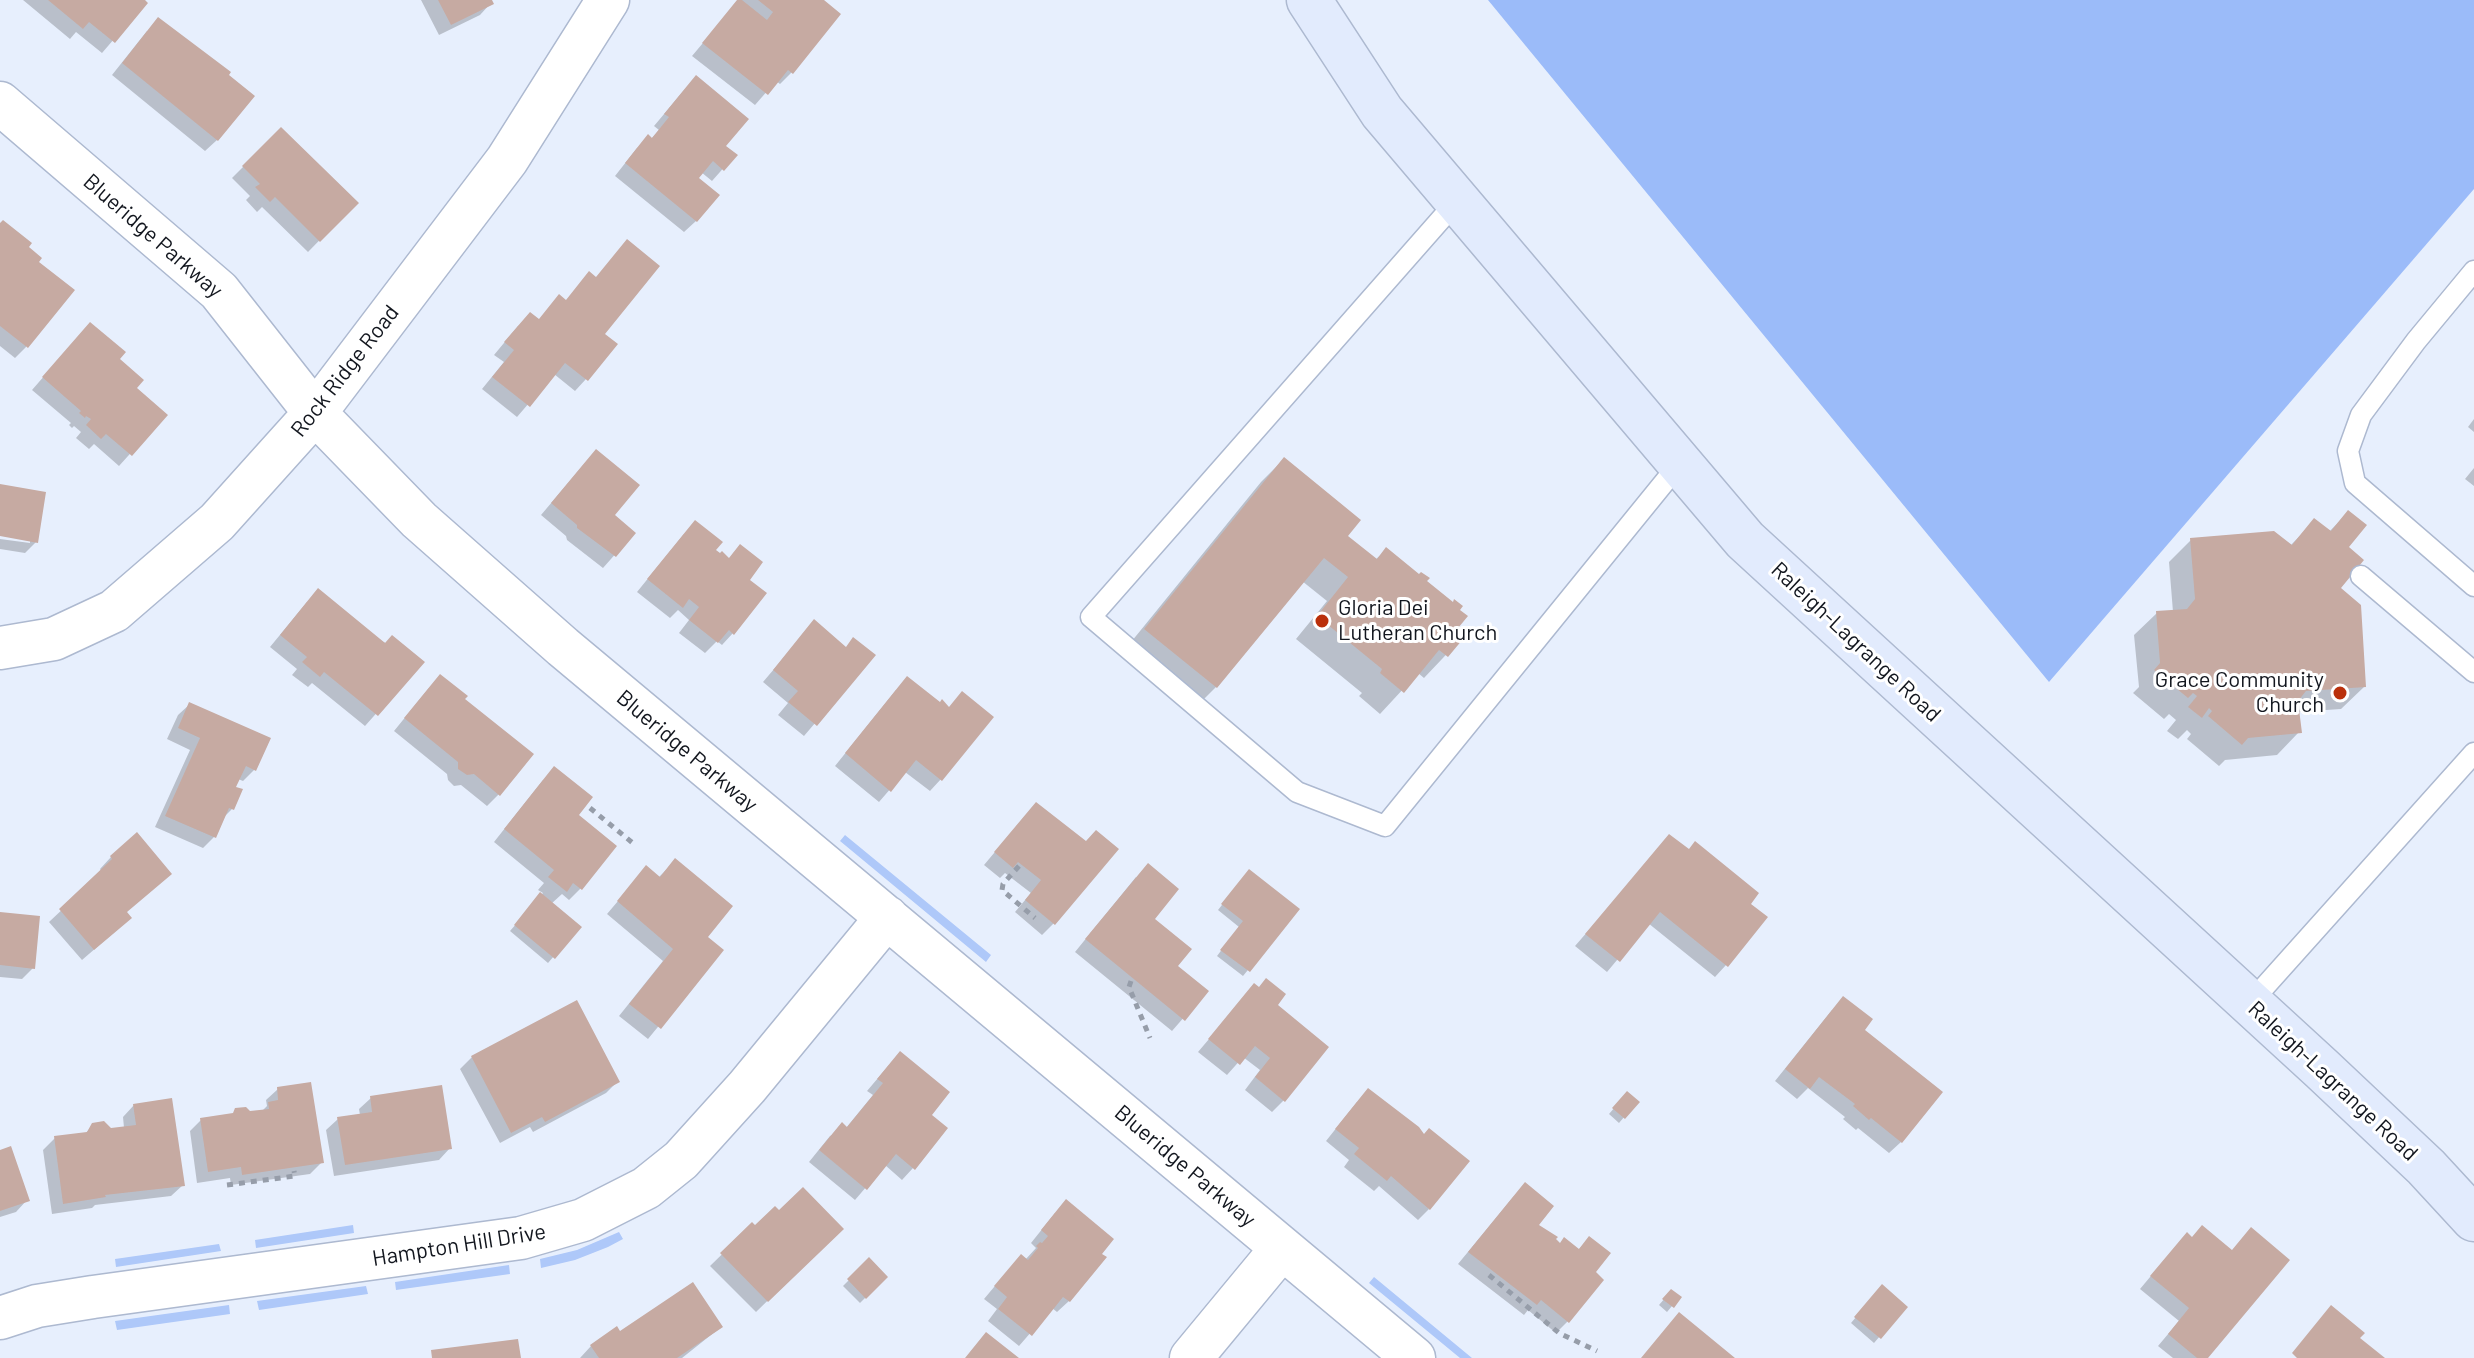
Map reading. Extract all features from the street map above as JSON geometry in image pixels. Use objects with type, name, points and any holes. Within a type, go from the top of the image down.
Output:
[{"type":"main road","name":"Raleigh-Lagrange Road","points":[[1309,0],[1382,112],[1745,540],[2250,1003],[2426,1167],[2474,1219]]},
{"type":"street","name":"Rock Ridge Road","points":[[0,648],[54,639],[114,611],[217,522],[315,413],[507,160],[608,0]]},
{"type":"street","name":"Blueridge Parkway","points":[[0,103],[219,291],[315,413],[419,520],[563,647],[1414,1358]]},
{"type":"street","name":"Hampton Hill Drive","points":[[0,1318],[37,1306],[521,1238],[574,1224],[646,1188],[681,1160],[747,1087],[887,917]]},
{"type":"street","points":[[1191,1358],[1282,1248]]},
{"type":"lane","points":[[1457,201],[1091,617],[1297,792],[1385,826],[1680,463]]},
{"type":"lane","points":[[2474,271],[2416,341],[2361,415],[2348,451],[2355,483],[2474,586]]},
{"type":"lane","points":[[2361,576],[2474,672]]},
{"type":"lane","points":[[2250,1003],[2474,753]]},
{"type":"path","points":[[590,808],[634,844]]},
{"type":"path","points":[[1019,866],[1003,884],[1002,890],[1035,918]]},
{"type":"path","points":[[1131,981],[1129,987],[1150,1038]]},
{"type":"path","points":[[227,1185],[295,1176],[294,1171]]},
{"type":"path","points":[[1489,1275],[1559,1333],[1597,1351]]},
{"type":"shaded area","points":[[1488,0],[2474,0],[2474,189],[2049,682]]},
{"type":"shaded area","points":[[845,835],[991,955],[986,962],[840,841]]},
{"type":"shaded area","points":[[353,1225],[354,1233],[256,1248],[255,1240]]},
{"type":"shaded area","points":[[619,1232],[623,1239],[608,1247],[575,1260],[541,1268],[540,1259],[577,1250]]},
{"type":"shaded area","points":[[219,1244],[221,1251],[116,1267],[115,1259]]},
{"type":"shaded area","points":[[509,1265],[510,1274],[396,1290],[395,1282]]},
{"type":"shaded area","points":[[1374,1277],[1472,1358],[1460,1358],[1369,1283]]},
{"type":"shaded area","points":[[366,1286],[368,1294],[259,1310],[257,1301]]},
{"type":"shaded area","points":[[229,1305],[230,1314],[117,1330],[115,1321]]},
{"type":"building","points":[[48,0],[145,0],[148,3],[115,43],[89,22],[83,29]]},
{"type":"building","points":[[438,0],[492,0],[494,4],[451,25]]},
{"type":"building","points":[[737,0],[742,0],[767,20],[773,12],[758,0],[824,0],[841,14],[793,74],[788,70],[768,95],[702,43]]},
{"type":"building","points":[[158,17],[231,72],[229,75],[255,96],[218,141],[122,63]]},
{"type":"building","points":[[696,75],[749,119],[726,146],[738,155],[724,171],[713,161],[699,178],[720,195],[697,222],[625,163],[648,134],[652,138],[669,117],[664,114]]},
{"type":"building","points":[[281,127],[359,203],[320,242],[275,197],[270,202],[255,187],[260,184],[242,166]]},
{"type":"building","points":[[3,220],[32,243],[29,247],[42,258],[39,262],[75,290],[28,348],[0,326],[0,223]]},
{"type":"building","points":[[627,239],[660,266],[605,334],[618,344],[588,381],[565,363],[530,407],[492,377],[514,350],[504,342],[530,312],[539,319],[559,294],[566,300],[589,271],[596,277]]},
{"type":"building","points":[[90,322],[126,352],[120,359],[144,380],[137,388],[168,415],[132,456],[106,434],[101,439],[86,425],[91,419],[79,413],[81,411],[42,377]]},
{"type":"building","points":[[596,449],[640,485],[615,515],[636,533],[616,557],[577,528],[551,503]]},
{"type":"building","points":[[1284,457],[1361,520],[1348,536],[1377,559],[1386,547],[1419,574],[1421,572],[1430,578],[1427,581],[1453,602],[1454,599],[1463,606],[1460,610],[1468,616],[1454,633],[1463,639],[1448,657],[1439,650],[1404,693],[1380,673],[1382,669],[1317,616],[1348,577],[1324,558],[1217,688],[1144,629]]},
{"type":"building","points":[[0,484],[46,492],[38,543],[0,536]]},
{"type":"building","points":[[2348,510],[2367,525],[2349,547],[2364,560],[2341,588],[2361,605],[2366,687],[2306,691],[2298,701],[2302,733],[2248,738],[2242,745],[2208,716],[2212,711],[2209,708],[2202,718],[2188,707],[2197,696],[2193,693],[2188,698],[2154,670],[2160,663],[2156,611],[2187,609],[2195,599],[2190,538],[2274,531],[2292,545],[2314,518],[2331,531]]},
{"type":"building","points":[[695,520],[723,542],[716,550],[720,553],[722,551],[729,558],[740,544],[763,562],[750,580],[767,593],[734,635],[729,630],[718,643],[689,620],[699,607],[689,599],[683,608],[647,579]]},
{"type":"building","points":[[318,588],[385,643],[392,635],[425,662],[378,716],[324,672],[320,677],[302,662],[307,657],[280,635]]},
{"type":"building","points":[[814,619],[846,647],[853,637],[876,655],[817,726],[788,702],[798,691],[773,670]]},
{"type":"building","points":[[440,674],[468,696],[465,699],[534,754],[500,796],[474,774],[467,775],[458,769],[458,762],[404,718]]},
{"type":"building","points":[[907,676],[949,707],[962,691],[994,717],[942,781],[916,760],[891,792],[845,753]]},
{"type":"building","points":[[189,702],[271,738],[256,771],[246,766],[236,787],[243,789],[234,810],[229,808],[216,838],[165,816],[200,738],[178,728]]},
{"type":"building","points":[[554,766],[593,797],[579,815],[617,846],[582,890],[573,883],[567,892],[548,877],[554,870],[504,829]]},
{"type":"building","points":[[1036,802],[1086,841],[1096,830],[1119,849],[1055,925],[1025,900],[1041,880],[1018,862],[1013,868],[994,852]]},
{"type":"building","points":[[137,832],[172,874],[127,912],[132,918],[94,950],[59,909]]},
{"type":"building","points":[[1669,834],[1689,849],[1695,841],[1759,893],[1751,904],[1768,917],[1728,967],[1660,912],[1620,962],[1585,934]]},
{"type":"building","points":[[675,858],[733,906],[708,937],[724,950],[661,1029],[629,1004],[673,949],[617,901],[646,865],[660,877]]},
{"type":"building","points":[[1148,863],[1179,889],[1155,919],[1192,949],[1178,966],[1209,991],[1185,1021],[1085,939]]},
{"type":"building","points":[[1249,869],[1300,909],[1250,972],[1220,950],[1243,921],[1221,904]]},
{"type":"building","points":[[540,892],[582,927],[555,959],[514,925]]},
{"type":"building","points":[[0,912],[40,916],[35,969],[0,965]]},
{"type":"building","points":[[1266,978],[1286,994],[1278,1005],[1329,1047],[1285,1102],[1255,1077],[1270,1058],[1255,1046],[1240,1065],[1208,1039],[1254,983],[1259,987]]},
{"type":"building","points":[[1843,996],[1873,1019],[1865,1030],[1943,1092],[1902,1143],[1871,1118],[1869,1120],[1853,1106],[1855,1104],[1819,1077],[1810,1089],[1785,1069]]},
{"type":"building","points":[[577,1000],[620,1082],[545,1122],[542,1117],[511,1133],[471,1056]]},
{"type":"building","points":[[900,1051],[950,1092],[932,1115],[948,1128],[915,1170],[896,1154],[867,1190],[819,1150],[842,1122],[847,1127],[883,1083],[877,1079]]},
{"type":"building","points":[[311,1082],[324,1163],[242,1175],[241,1167],[208,1172],[200,1118],[233,1113],[235,1108],[246,1107],[250,1111],[269,1109],[268,1102],[278,1100],[277,1087]]},
{"type":"building","points":[[442,1085],[452,1149],[345,1165],[337,1117],[372,1112],[370,1096]]},
{"type":"building","points":[[1368,1088],[1424,1134],[1429,1128],[1470,1161],[1430,1210],[1391,1176],[1387,1181],[1354,1154],[1359,1148],[1335,1129]]},
{"type":"building","points":[[1627,1091],[1640,1102],[1625,1119],[1612,1108]]},
{"type":"building","points":[[172,1098],[185,1186],[105,1195],[63,1204],[54,1136],[87,1132],[92,1123],[104,1121],[111,1128],[136,1125],[133,1104]]},
{"type":"building","points":[[11,1146],[30,1201],[0,1211],[0,1150]]},
{"type":"building","points":[[1525,1182],[1554,1206],[1539,1225],[1558,1237],[1556,1239],[1560,1243],[1564,1237],[1579,1249],[1589,1236],[1611,1253],[1596,1272],[1604,1280],[1569,1323],[1541,1300],[1537,1305],[1468,1252]]},
{"type":"building","points":[[803,1187],[844,1229],[768,1302],[720,1253],[752,1222],[755,1225],[775,1206],[779,1210]]},
{"type":"building","points":[[1066,1199],[1114,1239],[1102,1254],[1107,1257],[1070,1302],[1063,1297],[1032,1336],[998,1309],[1007,1297],[994,1286],[1021,1254],[1028,1260],[1038,1248],[1036,1246],[1048,1236],[1041,1230]]},
{"type":"building","points":[[2202,1225],[2232,1250],[2251,1227],[2290,1260],[2208,1358],[2197,1358],[2168,1334],[2189,1308],[2150,1276],[2187,1232],[2192,1237]]},
{"type":"building","points":[[869,1257],[888,1277],[866,1299],[847,1279]]},
{"type":"building","points":[[693,1282],[723,1327],[677,1358],[599,1358],[590,1345],[617,1326],[620,1331]]},
{"type":"building","points":[[1882,1284],[1908,1307],[1881,1339],[1854,1317]]},
{"type":"building","points":[[1671,1289],[1682,1297],[1674,1308],[1662,1299]]},
{"type":"building","points":[[2331,1305],[2365,1333],[2360,1338],[2385,1358],[2297,1358],[2292,1353]]},
{"type":"building","points":[[1679,1312],[1735,1358],[1641,1358]]},
{"type":"building","points":[[986,1332],[1019,1358],[965,1358]]},
{"type":"building","points":[[518,1339],[521,1358],[432,1358],[431,1350]]},
{"type":"place","name":"Gloria Dei Lutheran Church","points":[[1322,621]]},
{"type":"place","name":"Grace Community Church","points":[[2340,693]]}]
